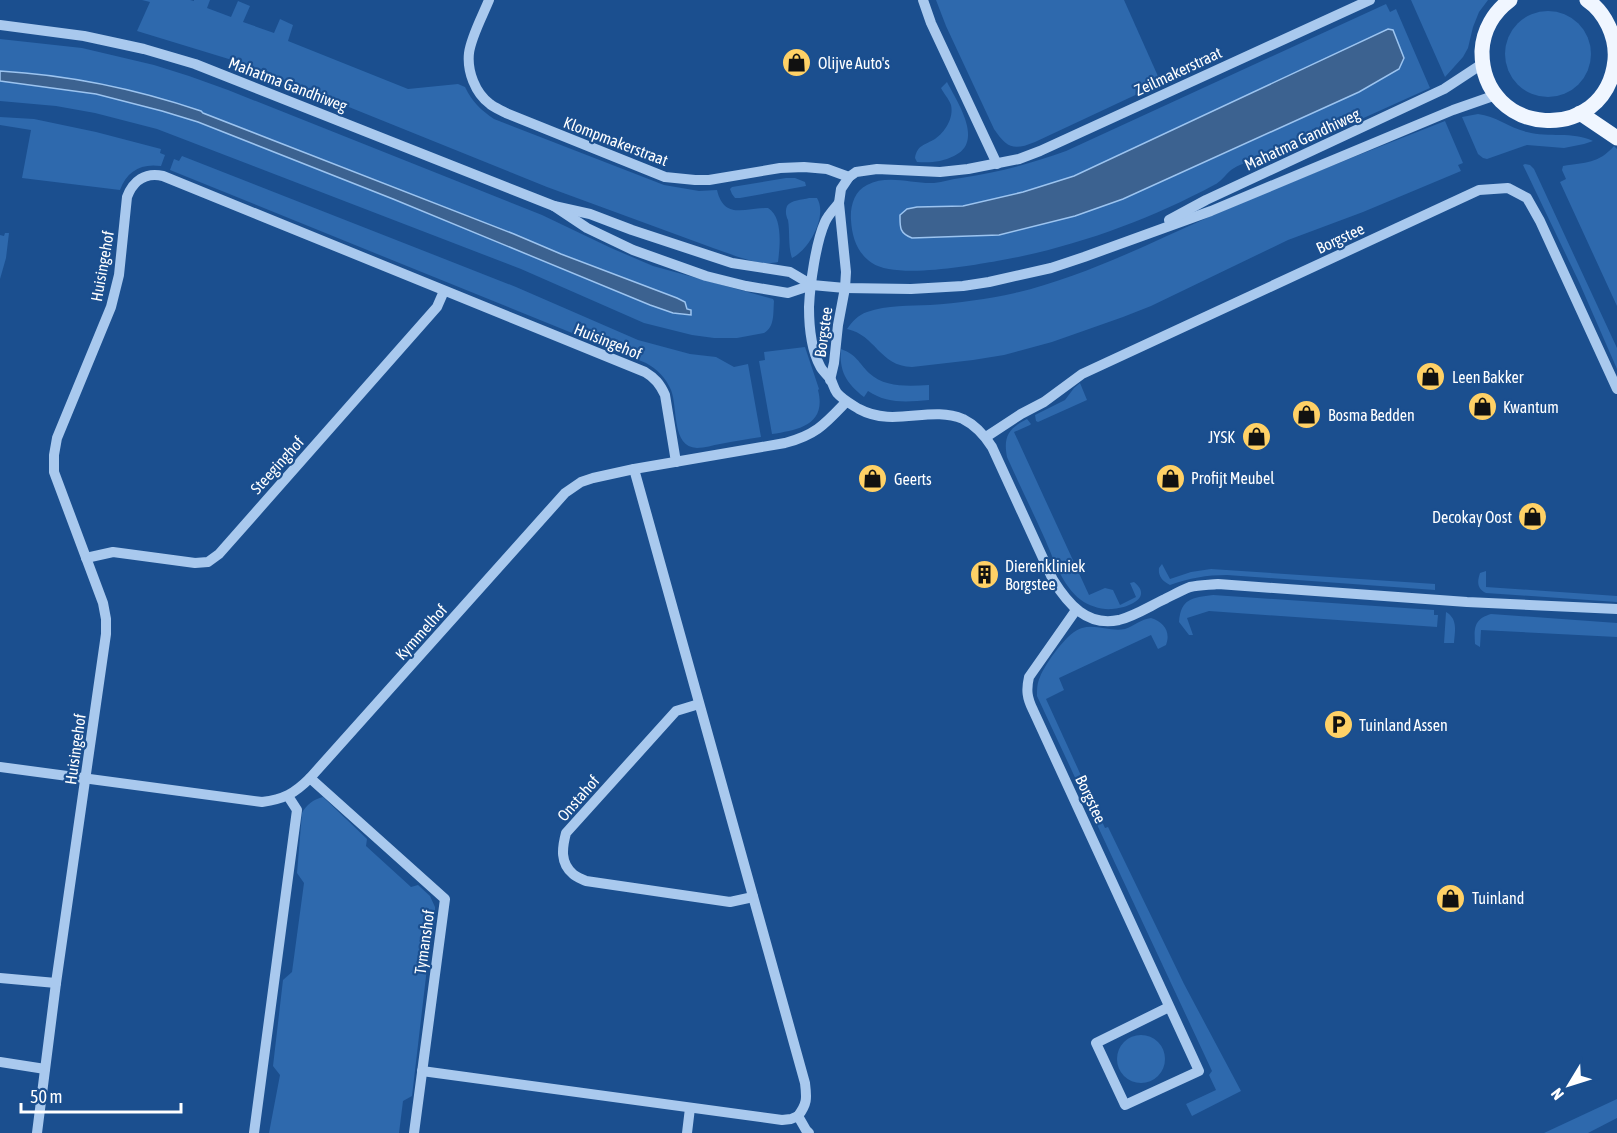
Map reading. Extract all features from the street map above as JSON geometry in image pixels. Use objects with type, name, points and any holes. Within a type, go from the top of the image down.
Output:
[{"type":"main road","points":[[1510,0],[1502,6],[1489,23],[1482,43],[1482,64],[1487,81],[1496,95],[1513,111],[1534,119],[1557,121],[1590,107],[1614,82],[1614,38],[1606,20],[1587,0]]},
{"type":"main road","points":[[1580,113],[1617,138]]},
{"type":"street","name":"Klompmakerstraat","points":[[489,0],[469,53],[471,73],[477,91],[489,104],[506,113],[665,177],[709,180],[780,168],[804,167],[827,169],[849,177]]},
{"type":"street","points":[[923,0],[931,23],[997,164]]},
{"type":"street","name":"Zeilmakerstraat","points":[[849,177],[856,172],[878,169],[940,172],[1019,159],[1370,0]]},
{"type":"street","name":"Mahatma Gandhiweg","points":[[0,25],[84,36],[128,45],[195,64],[554,206],[590,214],[732,263],[790,272],[812,285]]},
{"type":"street","name":"Mahatma Gandhiweg","points":[[1134,238],[1206,200],[1444,89],[1482,64]]},
{"type":"street","name":"Mahatma Gandhiweg","points":[[554,206],[587,228],[633,250],[706,276],[788,293],[812,285],[845,288],[937,288],[989,282],[1051,268],[1211,210],[1453,110],[1496,95]]},
{"type":"street","name":"Huisingehof","points":[[37,1133],[106,634],[103,603],[54,471],[54,455],[57,438],[111,307],[119,275],[127,197],[130,188],[149,175],[163,176],[645,372],[654,377],[665,395],[676,462]]},
{"type":"street","points":[[845,288],[846,272],[839,203],[841,189],[849,177]]},
{"type":"street","name":"Borgstee","points":[[986,437],[1044,402],[1082,374],[1479,190],[1508,189],[1527,198],[1540,221],[1617,389]]},
{"type":"street","points":[[812,285],[818,246],[826,220],[839,203]]},
{"type":"street","name":"Borgstee","points":[[812,285],[809,316],[814,351],[820,367],[836,392],[846,402],[866,413],[880,417],[939,414],[963,419],[973,425],[993,447],[1053,580],[1064,598],[1076,610],[1029,677],[1028,698],[1199,1071],[1125,1106],[1096,1043],[1169,1007]]},
{"type":"street","name":"Borgstee","points":[[830,380],[845,288]]},
{"type":"street","name":"Steeginghof","points":[[86,558],[113,552],[195,563],[208,562],[219,554],[437,307],[444,291]]},
{"type":"street","name":"Kymmelhof","points":[[0,767],[262,802],[288,796],[310,778],[565,493],[581,482],[593,478],[803,439],[823,426],[846,402]]},
{"type":"street","points":[[422,1071],[782,1120],[798,1116],[804,1108],[807,1098],[805,1083],[634,470]]},
{"type":"street","points":[[1076,610],[1089,617],[1118,620],[1136,614],[1189,588],[1218,584],[1467,602],[1617,609]]},
{"type":"street","name":"Onstahof","points":[[699,704],[676,711],[566,833],[562,848],[564,862],[573,874],[586,881],[730,902],[753,897]]},
{"type":"street","name":"Tymanshof","points":[[310,778],[445,899],[414,1133]]},
{"type":"street","points":[[254,1133],[297,810],[288,796]]},
{"type":"street","points":[[0,978],[56,983]]},
{"type":"street","points":[[0,1062],[45,1069]]},
{"type":"street","points":[[687,1133],[690,1108]]},
{"type":"street","points":[[798,1116],[809,1133]]},
{"type":"shaded area","points":[[142,0],[210,0],[207,8],[231,17],[238,1],[250,6],[243,22],[274,33],[280,19],[293,25],[288,41],[408,89],[458,84],[465,87],[477,105],[494,119],[664,185],[699,191],[717,190],[720,199],[730,209],[768,208],[773,212],[778,225],[780,240],[778,262],[763,263],[713,248],[547,187],[232,60],[137,31],[150,2]]},
{"type":"shaded area","points":[[936,0],[1124,0],[1161,83],[1035,142],[1016,147],[1011,146],[994,129]]},
{"type":"shaded area","points":[[1411,0],[1488,0],[1479,12],[1463,57],[1445,77]]},
{"type":"shaded area","points":[[1386,4],[1390,12],[1396,9],[1430,88],[1317,139],[1310,135],[1240,165],[1216,184],[1162,210],[1109,232],[1053,249],[969,266],[914,271],[883,268],[872,263],[856,244],[851,210],[856,195],[867,185],[883,180],[937,183],[1014,167],[1066,151]],"holes":[[[1393,30],[1404,58],[1399,69],[1359,92],[1226,153],[1075,216],[999,235],[907,209],[963,206],[1023,192],[1074,176]]]},
{"type":"shaded area","points":[[1540,11],[1556,11],[1579,23],[1588,37],[1591,54],[1588,71],[1579,85],[1556,97],[1540,97],[1524,90],[1512,78],[1505,62],[1505,46],[1512,30],[1524,18]]},
{"type":"shaded area","points":[[1388,29],[1393,30],[1404,58],[1399,69],[1359,92],[1123,199],[1075,216],[999,235],[912,238],[901,229],[900,215],[907,209],[963,206],[1023,192],[1074,176]]},
{"type":"shaded area","points":[[0,39],[82,48],[154,65],[228,90],[542,215],[653,266],[773,299],[772,323],[764,333],[737,338],[714,338],[644,323],[521,269],[157,129],[95,113],[56,106],[0,101],[0,81],[96,94],[198,122],[393,199],[650,305],[687,315],[686,309],[677,298],[201,111],[102,84],[0,71]]},
{"type":"shaded area","points":[[0,71],[102,84],[201,111],[677,298],[685,302],[687,309],[691,310],[691,315],[673,313],[650,305],[393,199],[198,122],[96,94],[0,81]]},
{"type":"shaded area","points":[[947,82],[966,121],[967,141],[963,150],[954,156],[936,162],[917,162],[915,158],[918,150],[939,136],[950,120],[951,105],[941,88]]},
{"type":"shaded area","points":[[1478,114],[1527,132],[1577,136],[1593,141],[1564,148],[1527,145],[1487,159],[1478,154],[1462,117]]},
{"type":"shaded area","points":[[0,117],[34,119],[96,132],[161,149],[160,153],[165,155],[161,166],[141,167],[131,173],[120,190],[22,178],[31,130],[0,125]]},
{"type":"shaded area","points":[[1445,121],[1463,163],[1458,165],[1461,171],[1288,240],[1151,306],[1052,342],[1004,355],[912,367],[892,361],[865,337],[847,329],[858,317],[875,310],[984,299],[1015,293],[1065,278],[1114,260],[1268,192]]},
{"type":"shaded area","points":[[1614,146],[1617,149],[1617,306],[1560,182],[1566,179],[1562,170],[1563,166],[1597,159]]},
{"type":"shaded area","points":[[182,156],[516,287],[638,340],[690,354],[716,357],[734,367],[748,364],[761,437],[703,448],[689,446],[679,434],[669,386],[661,374],[646,363],[170,170],[174,159],[179,161]]},
{"type":"shaded area","points":[[1523,165],[1534,169],[1617,348],[1617,369],[1579,282]]},
{"type":"shaded area","points":[[795,178],[805,182],[806,186],[740,198],[735,198],[730,189],[732,187]]},
{"type":"shaded area","points":[[817,198],[820,205],[818,223],[805,248],[792,258],[786,208],[791,202]]},
{"type":"shaded area","points":[[5,233],[9,233],[6,258],[0,279],[0,235],[4,236]]},
{"type":"shaded area","points":[[805,347],[819,389],[818,411],[808,424],[800,428],[772,434],[759,361],[765,360],[764,352]]},
{"type":"shaded area","points":[[841,349],[854,356],[869,373],[882,381],[898,385],[929,385],[929,400],[890,400],[868,391],[864,397],[845,376],[841,364]]},
{"type":"shaded area","points":[[1080,383],[1087,400],[1036,421],[1035,415],[1065,400]]},
{"type":"shaded area","points":[[1027,419],[1030,425],[1014,432],[1089,595],[1105,588],[1113,590],[1120,605],[1136,597],[1130,583],[1134,582],[1141,593],[1140,597],[1131,604],[1112,609],[1092,606],[1074,594],[1063,579],[1007,457],[1006,443],[1009,434],[1012,429]]},
{"type":"shaded area","points":[[1162,564],[1170,579],[1191,572],[1211,569],[1435,584],[1435,590],[1227,575],[1198,577],[1170,585],[1160,576],[1159,568]]},
{"type":"shaded area","points":[[1486,571],[1486,587],[1617,596],[1617,602],[1486,593],[1479,587],[1478,582],[1480,573]]},
{"type":"shaded area","points":[[1213,595],[1434,610],[1434,615],[1438,615],[1437,627],[1209,611],[1187,618],[1193,635],[1189,635],[1179,622],[1182,608],[1189,601]]},
{"type":"shaded area","points":[[1446,612],[1454,622],[1454,643],[1444,643]]},
{"type":"shaded area","points":[[1491,614],[1617,623],[1617,637],[1481,630],[1480,647],[1475,644],[1476,625],[1478,621]]},
{"type":"shaded area","points":[[1151,618],[1160,622],[1165,628],[1168,636],[1166,645],[1158,649],[1151,635],[1059,678],[1064,690],[1046,699],[1105,828],[1108,827],[1184,984],[1241,1091],[1192,1116],[1186,1104],[1216,1090],[1209,1075],[1212,1071],[1037,696],[1038,682],[1047,664],[1064,641],[1076,630],[1087,627],[1125,629]]},
{"type":"shaded area","points":[[323,797],[367,839],[366,846],[411,887],[418,885],[430,896],[435,907],[412,1096],[403,1101],[399,1133],[269,1133],[280,1075],[273,1066],[283,980],[292,972],[304,883],[297,873],[302,813],[316,799]]},
{"type":"shaded area","points":[[1136,1035],[1146,1035],[1158,1042],[1165,1054],[1165,1064],[1158,1076],[1146,1083],[1136,1083],[1121,1072],[1117,1064],[1117,1054],[1128,1039]]},
{"type":"shaded area","points":[[1617,1099],[1617,1118],[1588,1133],[1544,1133]]},
{"type":"place","name":"Olijve Auto's","points":[[797,63]]},
{"type":"place","name":"Leen Bakker","points":[[1431,377]]},
{"type":"place","name":"Kwantum","points":[[1482,407]]},
{"type":"place","name":"Bosma Bedden","points":[[1307,415]]},
{"type":"place","name":"JYSK","points":[[1256,437]]},
{"type":"place","name":"Profijt Meubel","points":[[1170,478]]},
{"type":"place","name":"Geerts","points":[[873,479]]},
{"type":"place","name":"Decokay Oost","points":[[1533,517]]},
{"type":"place","name":"Dierenkliniek Borgstee","points":[[984,575]]},
{"type":"place","name":"Tuinland Assen","points":[[1338,725]]},
{"type":"place","name":"Tuinland","points":[[1451,898]]}]
